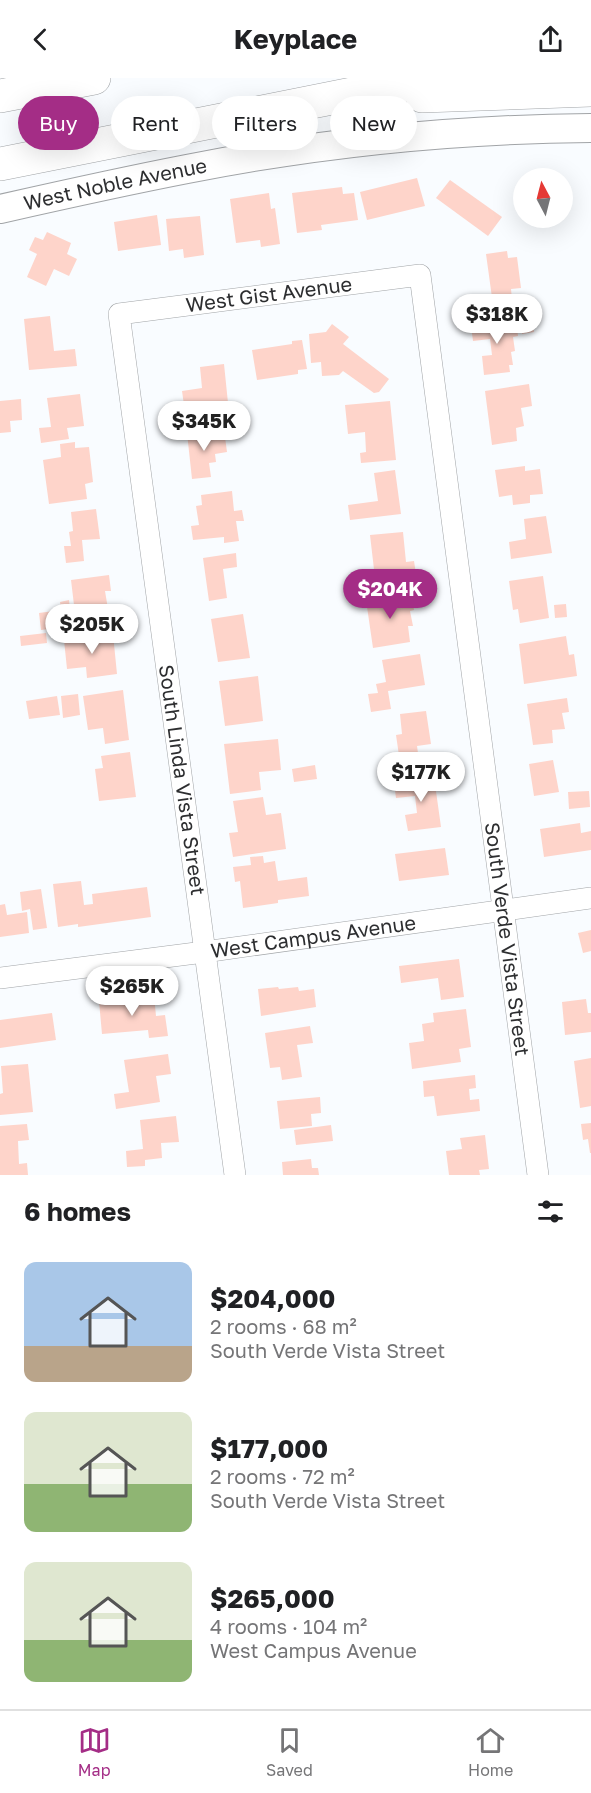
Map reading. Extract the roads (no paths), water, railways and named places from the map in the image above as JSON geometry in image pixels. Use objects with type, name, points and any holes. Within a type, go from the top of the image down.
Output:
[{"type":"highway","points":[[0,96],[94,78]]},
{"type":"highway","points":[[0,164],[357,93],[451,78]]},
{"type":"highway","points":[[357,93],[417,96],[591,90]]},
{"type":"main road","name":"West Noble Avenue","points":[[0,209],[189,168],[309,149],[482,132],[591,128]]},
{"type":"street","name":"West Gist Avenue","points":[[119,314],[420,275]]},
{"type":"street","name":"South Verde Vista Street","points":[[420,275],[538,1175]]},
{"type":"street","name":"South Linda Vista Street","points":[[119,314],[236,1175]]},
{"type":"street","name":"West Campus Avenue","points":[[0,978],[591,898]]}]
